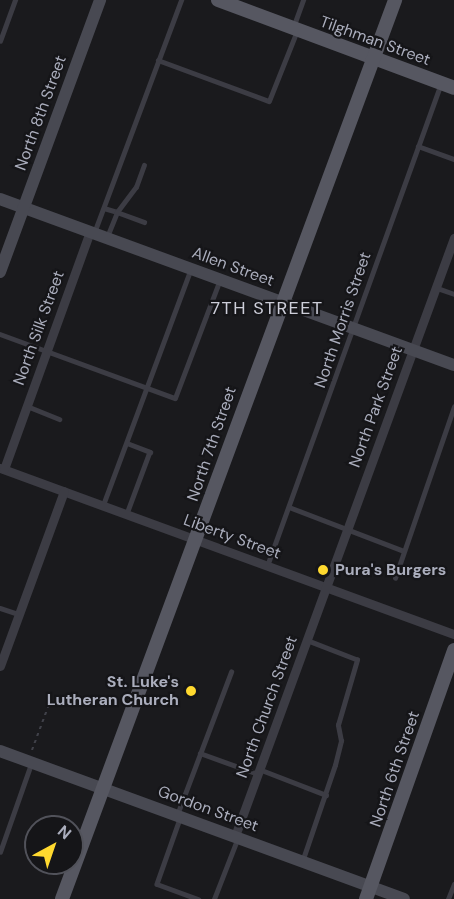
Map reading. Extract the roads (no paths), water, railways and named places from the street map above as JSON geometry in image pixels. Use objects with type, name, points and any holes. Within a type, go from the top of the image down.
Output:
[{"type":"main road","name":"Tilghman Street","points":[[218,0],[450,84]]},
{"type":"main road","name":"North 7th Street","points":[[62,899],[197,539],[394,0]]},
{"type":"main road","name":"North 6th Street","points":[[368,893],[454,650]]},
{"type":"street","name":"North 8th Street","points":[[0,272],[100,0]]},
{"type":"street","name":"Allen Street","points":[[0,199],[454,365]]},
{"type":"street","name":"North Silk Street","points":[[2,468],[92,232]]},
{"type":"street","name":"North Park Street","points":[[327,587],[454,238]]},
{"type":"street","name":"Liberty Street","points":[[2,468],[454,634]]},
{"type":"street","points":[[0,666],[64,491]]},
{"type":"street","name":"North Church Street","points":[[236,837],[327,587]]},
{"type":"street","name":"Gordon Street","points":[[0,751],[302,862],[368,893],[404,899]]},
{"type":"lane","points":[[0,40],[15,0]]},
{"type":"lane","name":"North Silk Street","points":[[92,232],[104,208],[181,0]]},
{"type":"lane","points":[[158,60],[269,100],[303,0]]},
{"type":"lane","name":"North Morris Street","points":[[267,566],[418,146],[450,84]]},
{"type":"lane","points":[[418,146],[454,159]]},
{"type":"lane","points":[[107,238],[117,213],[136,187],[144,165]]},
{"type":"lane","points":[[104,208],[144,222]]},
{"type":"lane","points":[[103,506],[191,269]]},
{"type":"lane","points":[[0,334],[175,398],[220,279]]},
{"type":"lane","points":[[435,288],[454,294]]},
{"type":"lane","points":[[27,406],[59,419]]},
{"type":"lane","points":[[395,578],[454,407]]},
{"type":"lane","points":[[127,443],[150,452],[127,514]]},
{"type":"lane","points":[[289,507],[404,551]]},
{"type":"lane","points":[[0,608],[19,615]]},
{"type":"lane","points":[[302,862],[326,795],[341,741],[338,725],[357,660],[308,641]]},
{"type":"lane","points":[[198,899],[157,885],[200,753],[231,672]]},
{"type":"lane","points":[[200,753],[326,795]]},
{"type":"lane","points":[[0,852],[31,762]]},
{"type":"lane","name":"North Church Street","points":[[214,899],[236,837]]},
{"type":"lane","points":[[448,899],[454,884]]},
{"type":"place","name":"Pura's Burgers","points":[[323,570]]},
{"type":"place","name":"St. Luke's Lutheran Church","points":[[191,691]]},
{"type":"district","name":"7TH STREET","points":[[267,308]]}]
